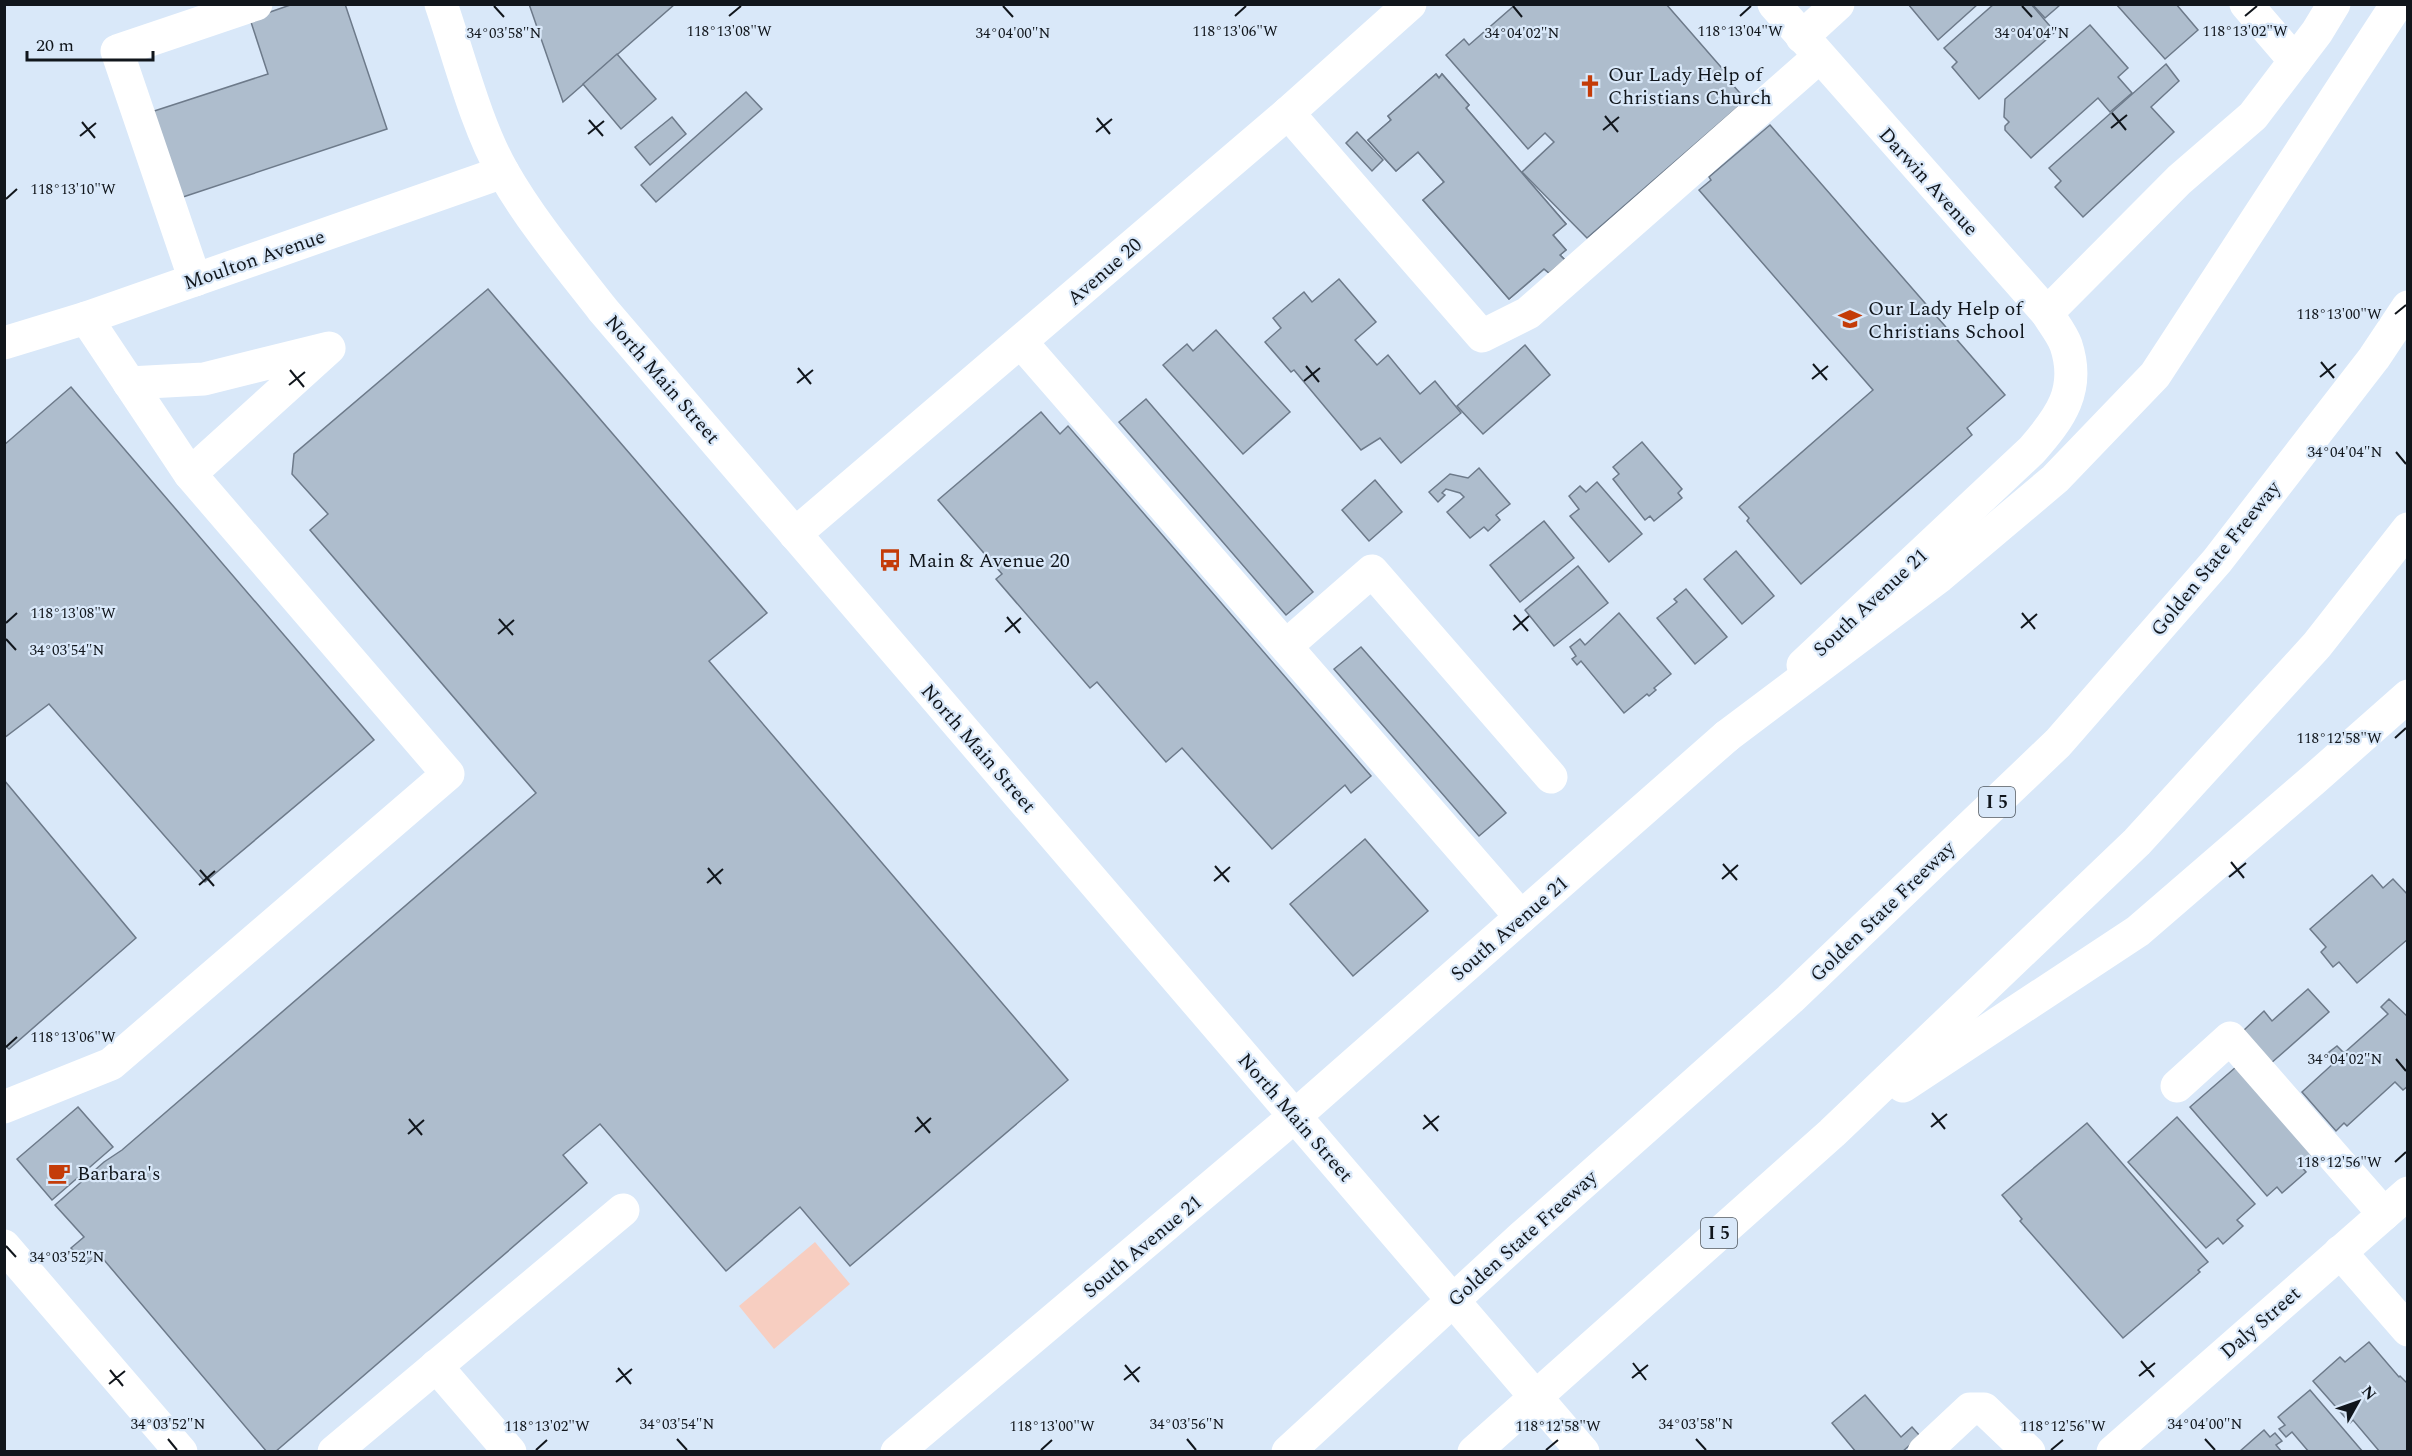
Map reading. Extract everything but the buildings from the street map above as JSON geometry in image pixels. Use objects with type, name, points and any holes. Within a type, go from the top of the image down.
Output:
[{"type":"main road","points":[[195,280],[117,51],[256,4]]},
{"type":"main road","name":"North Main Street","points":[[441,4],[481,120],[502,172],[546,237],[603,310],[1583,1452]]},
{"type":"main road","name":"Avenue 20","points":[[795,534],[1287,113],[1410,4]]},
{"type":"main road","name":"Darwin Avenue","points":[[1774,4],[2047,313],[2066,343],[2071,365]]},
{"type":"main road","points":[[1287,113],[1482,336],[1528,313],[1810,47],[1838,4]]},
{"type":"main road","points":[[2246,4],[2295,61]]},
{"type":"main road","points":[[2047,313],[2179,180],[2253,116],[2295,61],[2334,4]]},
{"type":"main road","points":[[1727,736],[1940,576],[2046,486],[2155,375],[2397,4]]},
{"type":"main road","name":"Moulton Avenue","points":[[4,343],[86,318],[502,172]]},
{"type":"main road","name":"Golden State Freeway","points":[[1288,1452],[1522,1237],[1790,999],[2058,743],[2217,561],[2374,358],[2408,307]]},
{"type":"main road","points":[[4,1107],[111,1064],[448,774],[190,474],[86,318]]},
{"type":"main road","points":[[1021,342],[1521,917]]},
{"type":"main road","points":[[129,383],[204,379],[329,348],[190,474]]},
{"type":"main road","name":"South Avenue 21","points":[[897,1452],[1295,1116],[1727,736],[2032,450],[2055,424],[2067,400],[2071,365]]},
{"type":"main road","name":"I 5","points":[[1476,1450],[1832,1133],[2138,842],[2317,645],[2408,529]]},
{"type":"main road","points":[[1286,646],[1372,571],[1551,777]]},
{"type":"main road","points":[[1832,1133],[2138,932],[2408,696]]},
{"type":"main road","points":[[2177,1086],[2230,1038],[2396,1203]]},
{"type":"main road","name":"Daly Street","points":[[2113,1452],[2396,1203]]},
{"type":"main road","points":[[334,1452],[623,1210]]},
{"type":"main road","points":[[4,1246],[181,1452]]},
{"type":"main road","points":[[2340,1252],[2408,1330]]},
{"type":"main road","points":[[436,1366],[510,1452]]},
{"type":"main road","points":[[1924,1452],[1970,1409],[1984,1409],[2029,1452]]},
{"type":"shaded area","points":[[815,1242],[850,1284],[774,1349],[739,1306]]},
{"type":"place","name":"Our Lady Help of Christians Church","points":[[1590,86]]},
{"type":"place","name":"Our Lady Help of Christians School","points":[[1850,319]]},
{"type":"place","name":"Main & Avenue 20","points":[[890,560]]},
{"type":"place","name":"Barbara's","points":[[59,1173]]}]
